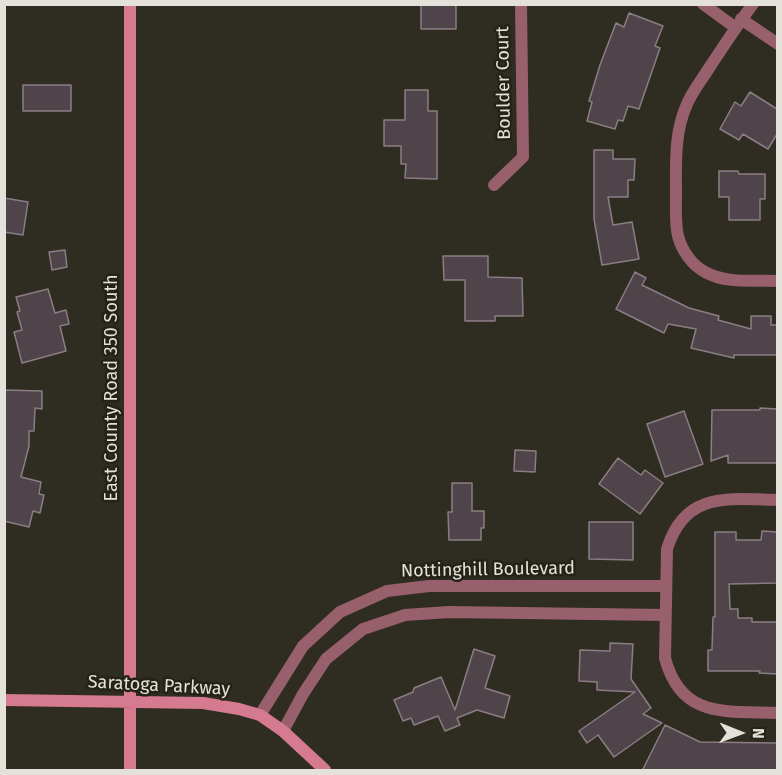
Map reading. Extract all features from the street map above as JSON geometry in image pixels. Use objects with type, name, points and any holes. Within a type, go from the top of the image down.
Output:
[{"type":"street","name":"East County Road 350 South","points":[[130,4],[130,771]]},
{"type":"street","name":"Boulder Court","points":[[494,185],[523,157],[521,4]]},
{"type":"street","points":[[703,4],[744,13],[777,44]]},
{"type":"street","points":[[744,13],[697,86],[680,122],[676,152],[676,222],[678,237],[684,251],[693,263],[712,275],[734,280],[777,281]]},
{"type":"street","points":[[777,500],[720,499],[691,510],[680,520],[672,534],[667,549],[665,586],[665,658],[669,674],[677,687],[688,699],[701,707],[716,711],[777,713]]},
{"type":"street","name":"Nottinghill Boulevard","points":[[260,715],[303,646],[340,612],[387,591],[429,586],[665,586]]},
{"type":"street","points":[[283,731],[303,694],[326,659],[363,629],[405,615],[449,612],[665,615]]},
{"type":"street","name":"Saratoga Parkway","points":[[4,700],[215,704],[260,715],[283,731],[325,771]]},
{"type":"building","points":[[421,4],[456,4],[456,29],[421,29]]},
{"type":"building","points":[[629,13],[663,26],[655,46],[660,48],[639,109],[628,106],[623,121],[618,120],[615,129],[587,121],[592,102],[589,101],[616,23],[624,27]]},
{"type":"building","points":[[23,85],[71,85],[71,111],[23,111]]},
{"type":"building","points":[[405,90],[428,90],[428,111],[437,111],[437,179],[405,178],[406,164],[401,164],[401,146],[384,146],[384,120],[405,120]]},
{"type":"building","points":[[750,92],[777,109],[777,134],[768,149],[743,134],[739,140],[720,129],[735,102],[741,106]]},
{"type":"building","points":[[594,150],[613,150],[613,159],[635,159],[634,180],[628,180],[628,197],[608,197],[613,225],[632,222],[639,259],[602,265],[594,219]]},
{"type":"building","points":[[719,171],[765,174],[765,199],[760,199],[760,220],[729,220],[729,197],[719,197]]},
{"type":"building","points":[[4,198],[28,202],[23,235],[4,232]]},
{"type":"building","points":[[65,250],[67,267],[52,270],[49,252]]},
{"type":"building","points":[[443,256],[488,256],[488,277],[522,278],[523,316],[495,316],[495,321],[465,321],[465,280],[444,280]]},
{"type":"building","points":[[635,272],[646,278],[642,285],[689,308],[719,316],[718,320],[751,329],[751,316],[771,316],[771,325],[777,325],[777,355],[734,355],[734,358],[691,348],[696,329],[668,324],[664,333],[616,309]]},
{"type":"building","points":[[48,289],[55,313],[66,310],[69,324],[60,326],[66,351],[22,363],[14,332],[22,330],[16,297]]},
{"type":"building","points":[[4,390],[42,391],[42,409],[35,408],[34,431],[29,431],[29,446],[21,477],[41,482],[39,494],[44,495],[40,513],[33,511],[29,527],[4,521]]},
{"type":"building","points":[[760,408],[777,409],[777,463],[728,463],[728,455],[711,461],[712,410],[760,410]]},
{"type":"building","points":[[684,411],[703,464],[665,477],[647,424]]},
{"type":"building","points":[[515,450],[536,451],[535,472],[514,471]]},
{"type":"building","points":[[618,458],[641,475],[645,470],[663,483],[640,514],[599,484]]},
{"type":"building","points":[[452,483],[472,483],[472,511],[484,511],[481,540],[449,540],[448,512],[452,512]]},
{"type":"building","points":[[589,522],[633,522],[633,560],[589,559]]},
{"type":"building","points":[[762,531],[777,532],[777,583],[729,584],[730,609],[738,609],[738,618],[752,618],[752,622],[777,622],[777,674],[759,673],[760,671],[708,671],[708,650],[712,650],[713,617],[715,617],[715,532],[736,532],[736,540],[761,540]]},
{"type":"building","points":[[610,643],[633,644],[631,679],[651,708],[643,714],[662,723],[614,757],[598,735],[587,743],[579,731],[635,692],[597,690],[597,682],[579,681],[580,650],[610,651]]},
{"type":"building","points":[[474,649],[495,656],[485,688],[510,696],[504,718],[477,710],[457,718],[460,725],[445,731],[438,716],[414,725],[411,718],[403,721],[394,700],[413,692],[414,688],[441,677],[455,710]]},
{"type":"building","points":[[665,725],[700,742],[777,743],[777,771],[642,771]]}]
